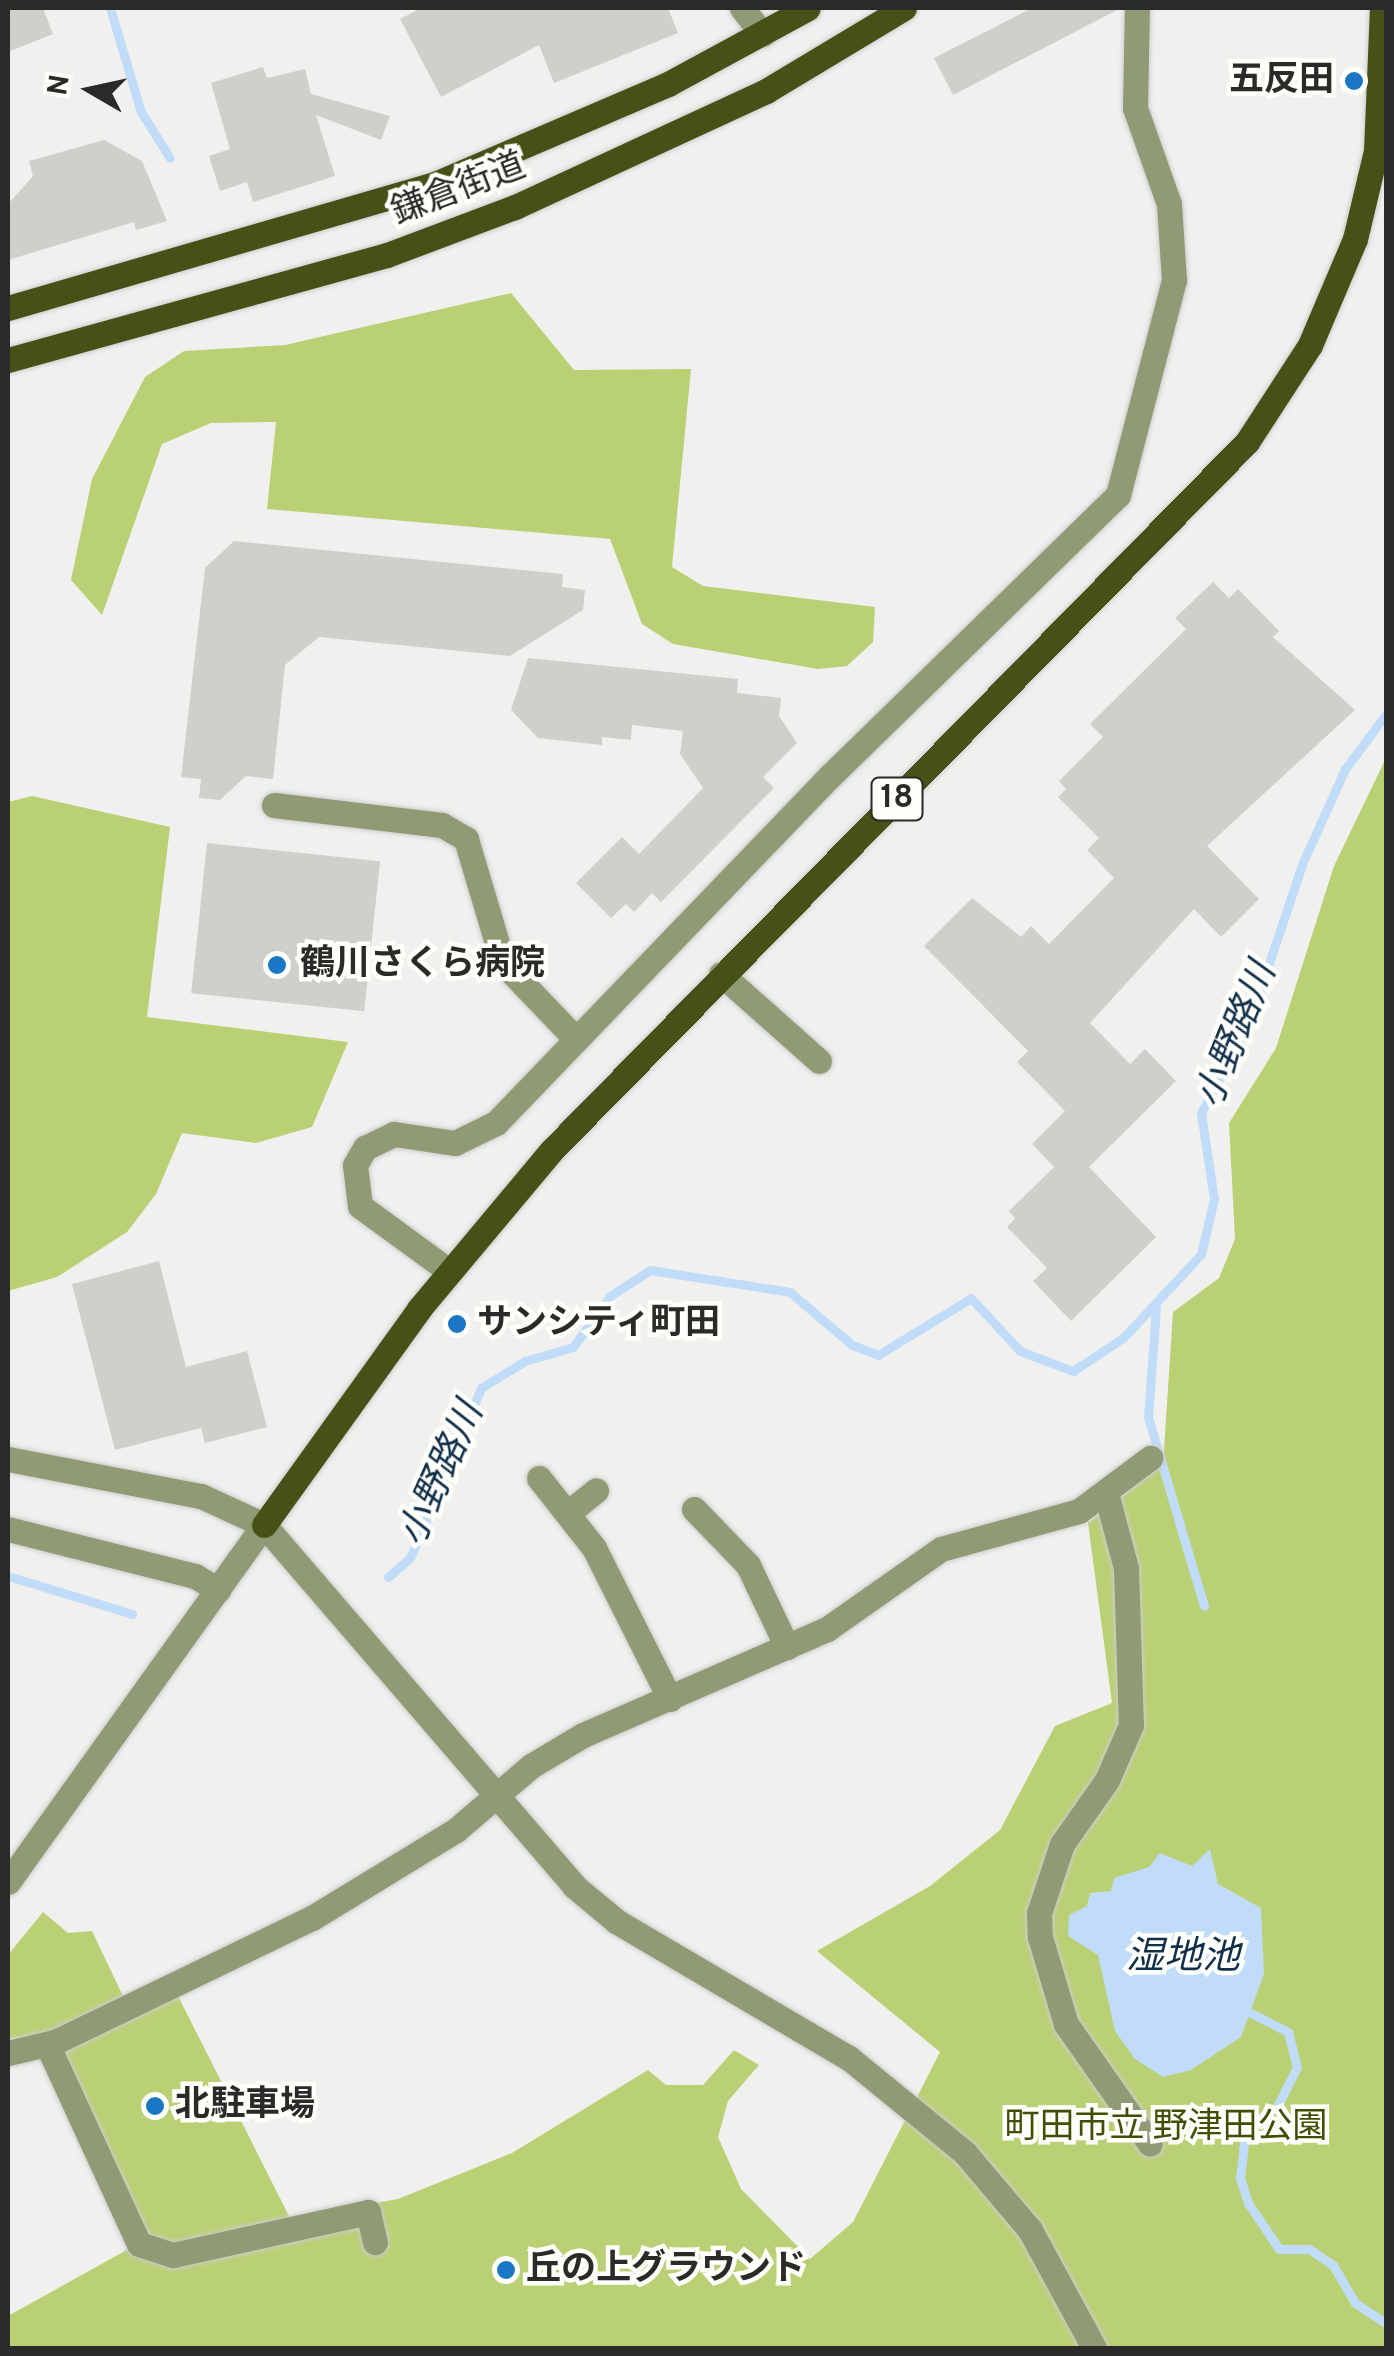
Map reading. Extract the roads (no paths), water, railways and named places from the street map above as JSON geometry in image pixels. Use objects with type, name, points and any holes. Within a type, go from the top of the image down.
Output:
[{"type":"main road","name":"鎌倉街道","points":[[8,308],[421,189],[553,137],[808,8]]},
{"type":"main road","name":"鎌倉街道","points":[[8,360],[353,266],[515,207],[751,99],[904,8]]},
{"type":"main road","name":"18","points":[[264,1524],[449,1271],[552,1150],[1246,442],[1336,293],[1377,197],[1383,86],[1382,8]]},
{"type":"street","points":[[742,8],[762,34]]},
{"type":"street","points":[[449,1271],[374,1221],[360,1206],[355,1165],[377,1138],[394,1134],[455,1143],[476,1137],[1118,495],[1174,280],[1169,204],[1134,108],[1137,8]]},
{"type":"street","points":[[274,806],[442,825],[466,839],[503,964],[576,1039]]},
{"type":"street","points":[[721,974],[819,1061]]},
{"type":"street","points":[[8,2053],[47,2044],[312,1918],[456,1830],[492,1798],[583,1735],[827,1629],[941,1549],[1079,1511],[1150,1458]]},
{"type":"street","points":[[8,1460],[201,1496],[264,1524],[323,1587],[542,1857],[616,1921],[849,2058],[919,2109],[1030,2230],[1094,2348]]},
{"type":"street","points":[[539,1478],[568,1512],[670,1699]]},
{"type":"street","points":[[568,1512],[596,1490]]},
{"type":"street","points":[[1106,1493],[1126,1568],[1131,1726],[1107,1780],[1062,1844],[1039,1913],[1040,1938],[1066,2024],[1150,2144]]},
{"type":"street","points":[[694,1509],[748,1565],[787,1647]]},
{"type":"street","points":[[8,1882],[264,1524]]},
{"type":"street","points":[[8,1529],[195,1576],[214,1596]]},
{"type":"street","points":[[47,2044],[138,2244],[174,2255],[368,2212],[376,2242]]},
{"type":"water","name":"湿地池","points":[[1210,1849],[1218,1884],[1261,1908],[1264,1974],[1241,2037],[1191,2070],[1163,2077],[1135,2059],[1115,2031],[1098,1955],[1068,1936],[1069,1915],[1087,1906],[1090,1893],[1111,1891],[1114,1878],[1149,1867],[1160,1853],[1192,1866]]},
{"type":"waterway","points":[[110,8],[141,112],[170,158]]},
{"type":"waterway","name":"小野路川","points":[[388,1577],[410,1558],[481,1388],[525,1361],[573,1347],[610,1296],[650,1270],[790,1292],[852,1345],[878,1355],[971,1298],[1020,1351],[1073,1371],[1124,1337],[1201,1254],[1214,1199],[1201,1113],[1249,1023],[1303,862],[1345,769],[1386,714]]},
{"type":"waterway","points":[[1156,1308],[1148,1417],[1204,1606]]},
{"type":"waterway","name":"小野路川","points":[[8,1576],[132,1614]]},
{"type":"waterway","points":[[1251,2013],[1288,2032],[1297,2067],[1277,2107],[1246,2127],[1240,2178],[1248,2203],[1279,2249],[1309,2249],[1333,2265],[1355,2303],[1386,2323]]},
{"type":"place","name":"五反田","points":[[1354,81]]},
{"type":"place","name":"鶴川さくら病院","points":[[277,965]]},
{"type":"place","name":"サンシティ町田","points":[[457,1324]]},
{"type":"place","name":"北駐車場","points":[[155,2106]]},
{"type":"place","name":"丘の上グラウンド","points":[[506,2270]]},
{"type":"park label","name":"町田市立 野津田公園","points":[[1166,2128]]}]
